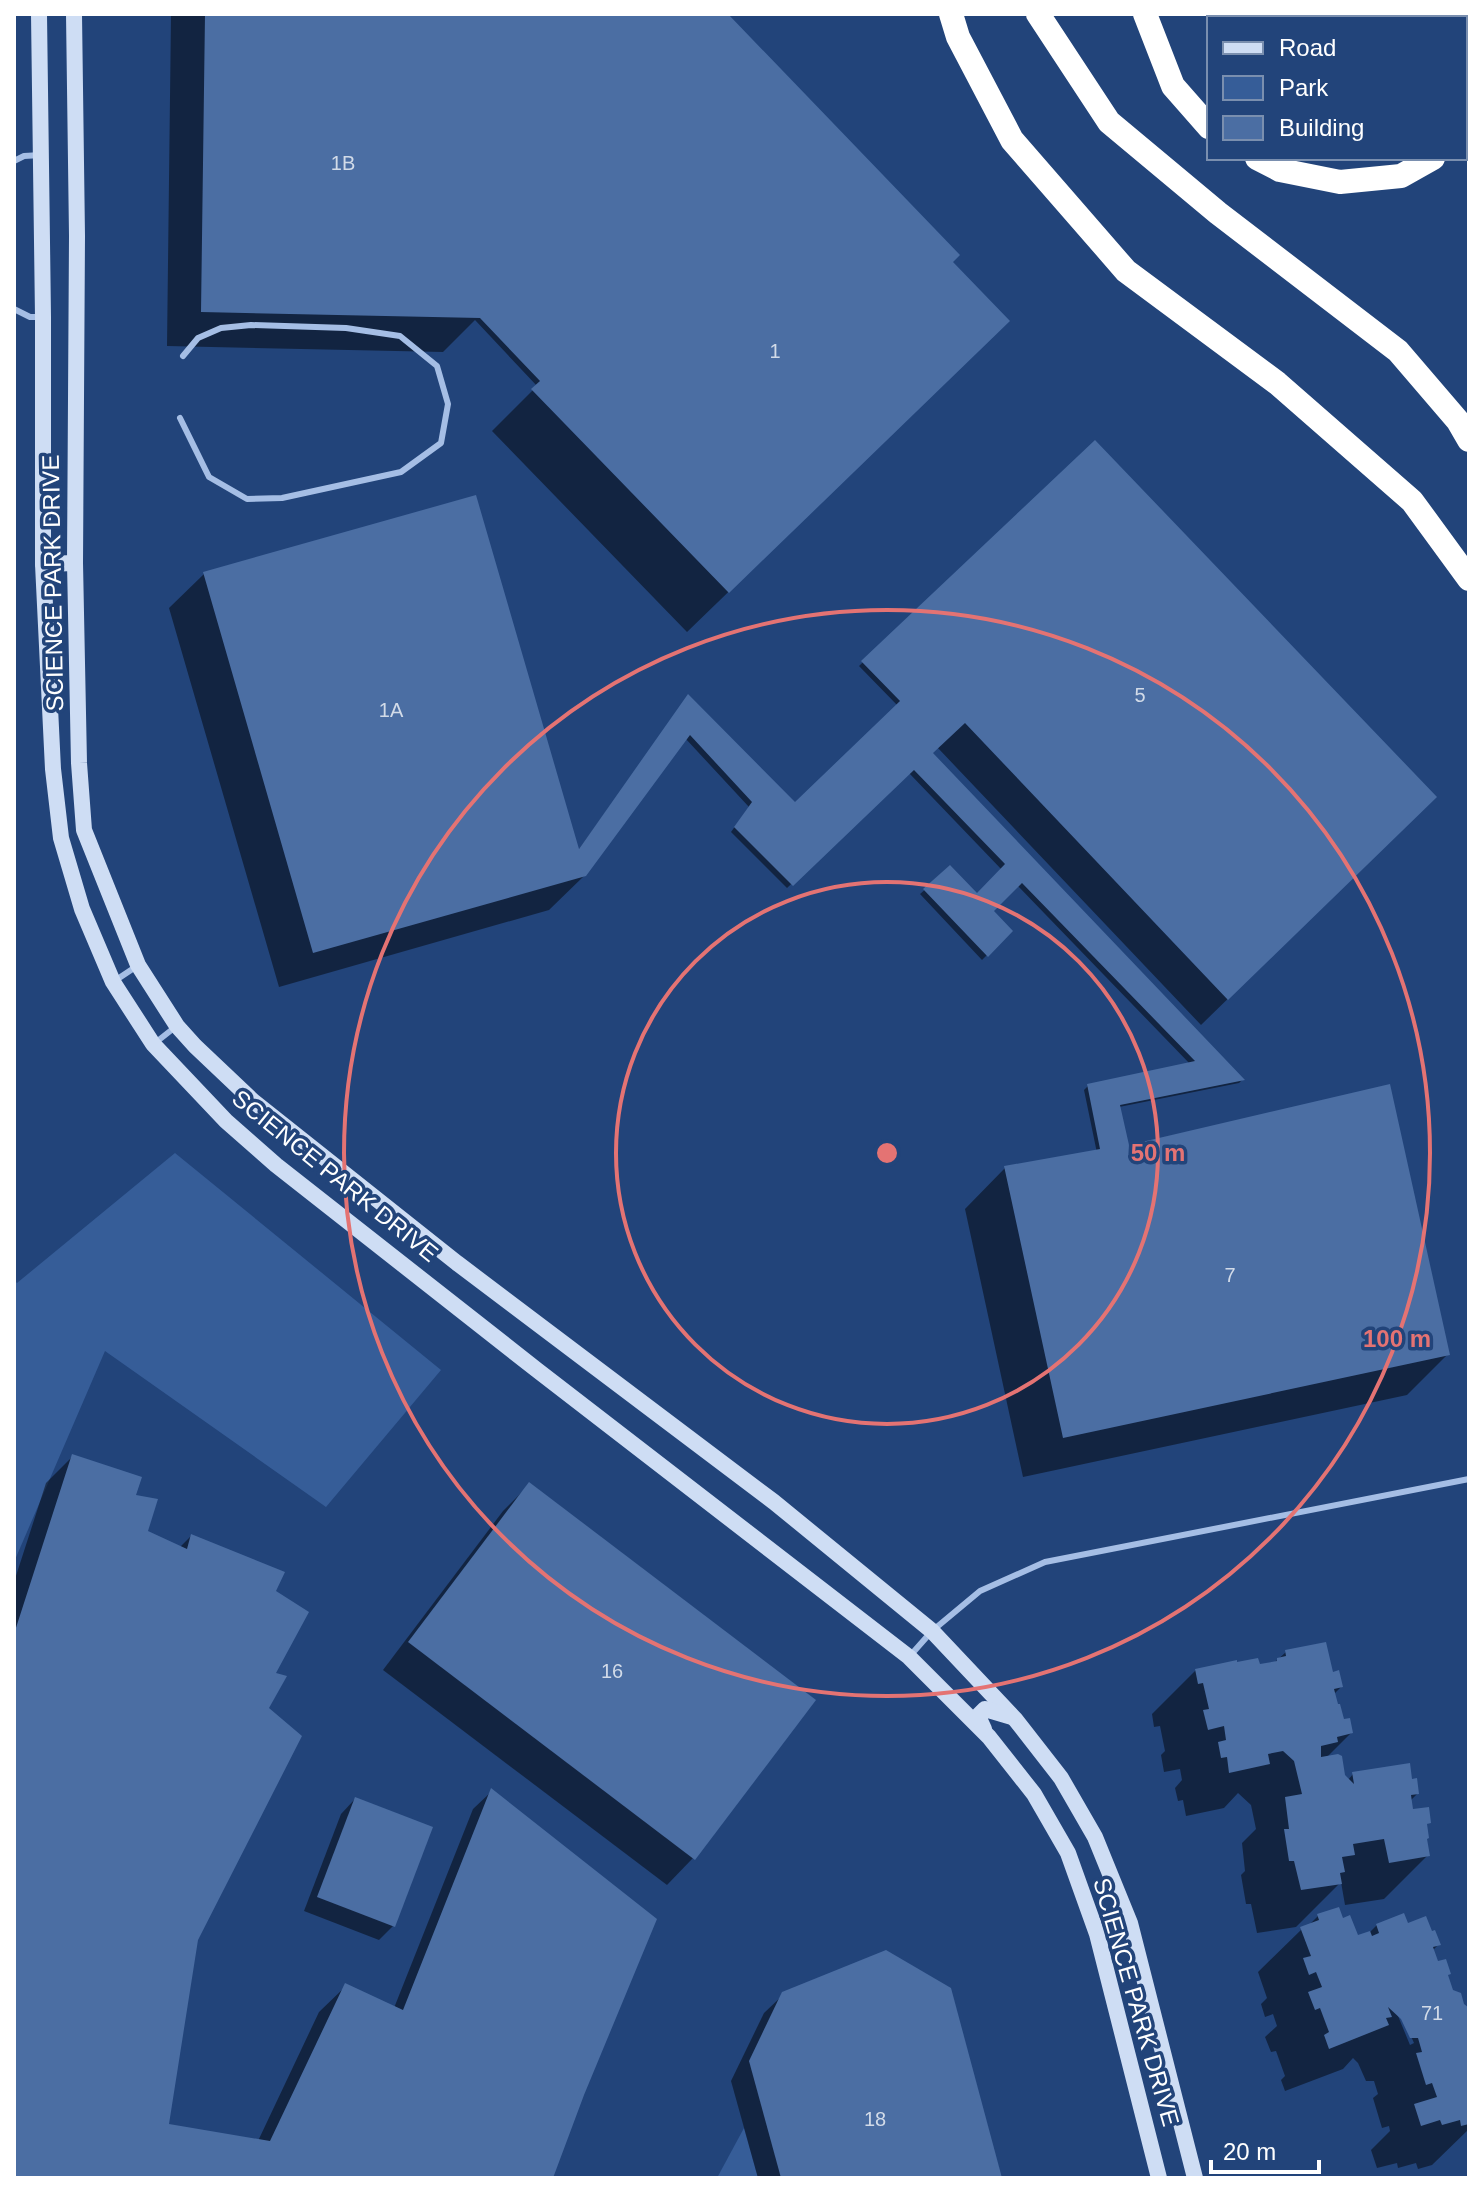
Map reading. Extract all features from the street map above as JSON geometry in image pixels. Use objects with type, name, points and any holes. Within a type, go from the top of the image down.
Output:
[{"type":"highway","points":[[951,14],[958,37],[1012,140],[1126,271],[1277,383],[1412,501],[1469,579]]},
{"type":"highway","points":[[1038,14],[1109,122],[1218,213],[1398,351],[1458,421],[1469,440]]},
{"type":"highway","points":[[1145,14],[1173,86],[1207,125]]},
{"type":"highway","points":[[1261,160],[1280,170],[1340,182],[1401,176],[1429,160]]},
{"type":"main road","name":"SCIENCE PARK DRIVE","points":[[39,14],[43,564],[53,769],[61,838],[82,909],[113,982],[153,1044],[226,1121],[276,1165],[909,1657],[989,1737],[1034,1794],[1068,1853],[1097,1934],[1159,2178]]},
{"type":"main road","name":"SCIENCE PARK DRIVE","points":[[74,14],[77,236],[75,563],[79,763],[84,830],[138,965],[177,1026],[253,1101],[457,1263],[774,1502],[932,1631],[1015,1719],[1061,1778],[1095,1837],[1130,1923],[1195,2178]]},
{"type":"main road","points":[[43,564],[75,563]]},
{"type":"main road","points":[[989,1737],[978,1716],[985,1709],[1015,1719]]},
{"type":"lane","points":[[14,161],[24,156],[42,155]]},
{"type":"lane","points":[[14,309],[30,317],[43,317]]},
{"type":"lane","points":[[180,418],[209,477],[247,499],[282,498],[401,472],[441,443],[448,404],[437,366],[400,336],[346,328],[251,325],[221,328],[198,338],[183,356]]},
{"type":"lane","points":[[113,982],[138,965]]},
{"type":"lane","points":[[153,1044],[177,1026]]},
{"type":"lane","points":[[909,1657],[932,1631],[980,1591],[1045,1562],[1469,1479]]},
{"type":"green space","points":[[175,1153],[441,1370],[326,1507],[105,1351],[14,1562],[14,1280],[17,1283]]},
{"type":"green space","points":[[744,2128],[758,2178],[717,2178]]},
{"type":"building","points":[[205,14],[728,14],[960,255],[953,262],[1010,321],[729,593],[531,389],[540,381],[480,318],[201,312]]},
{"type":"building","points":[[1095,440],[1437,797],[1228,1000],[965,723],[933,753],[1245,1080],[1120,1105],[1129,1145],[1390,1084],[1450,1355],[1063,1438],[1004,1166],[1100,1149],[1087,1084],[1195,1061],[1022,883],[994,911],[1013,931],[988,957],[923,889],[950,865],[977,893],[1005,864],[914,770],[793,886],[734,827],[752,802],[690,735],[586,876],[313,953],[203,572],[476,495],[579,849],[688,694],[795,802],[900,701],[861,661]]},
{"type":"building","points":[[72,1454],[142,1477],[136,1495],[158,1499],[148,1531],[187,1549],[191,1534],[285,1572],[276,1591],[309,1612],[276,1673],[287,1676],[269,1708],[302,1736],[198,1940],[169,2124],[270,2141],[345,1983],[403,2010],[491,1788],[657,1919],[553,2178],[14,2178],[14,1634]]},
{"type":"building","points":[[529,1482],[816,1700],[695,1860],[408,1642]]},
{"type":"building","points":[[1326,1642],[1333,1672],[1339,1670],[1343,1687],[1334,1689],[1338,1704],[1344,1719],[1350,1718],[1353,1733],[1337,1737],[1338,1742],[1321,1746],[1321,1757],[1342,1756],[1345,1775],[1354,1784],[1352,1772],[1410,1763],[1412,1779],[1417,1778],[1419,1794],[1411,1795],[1413,1809],[1429,1807],[1431,1823],[1427,1824],[1427,1839],[1430,1856],[1389,1863],[1384,1839],[1353,1844],[1355,1855],[1342,1857],[1345,1872],[1340,1873],[1342,1884],[1301,1890],[1294,1861],[1289,1861],[1284,1829],[1289,1829],[1285,1797],[1302,1794],[1294,1761],[1283,1751],[1268,1754],[1270,1764],[1229,1773],[1227,1757],[1221,1758],[1218,1742],[1226,1740],[1224,1726],[1208,1730],[1203,1710],[1209,1709],[1203,1683],[1198,1684],[1195,1669],[1237,1660],[1258,1658],[1260,1664],[1277,1661],[1277,1658],[1286,1656],[1285,1650]]},
{"type":"building","points":[[355,1797],[433,1827],[395,1927],[317,1897]]},
{"type":"building","points":[[1339,1907],[1343,1918],[1350,1915],[1358,1935],[1370,1931],[1372,1936],[1379,1933],[1376,1924],[1404,1913],[1408,1923],[1426,1916],[1432,1931],[1435,1930],[1441,1945],[1433,1947],[1438,1961],[1446,1959],[1453,1990],[1461,1993],[1464,2004],[1469,2008],[1469,2124],[1461,2126],[1460,2120],[1442,2125],[1440,2120],[1421,2126],[1414,2104],[1437,2097],[1432,2083],[1426,2085],[1416,2053],[1422,2052],[1418,2038],[1410,2038],[1401,2019],[1388,2007],[1392,2017],[1386,2018],[1389,2025],[1329,2049],[1324,2035],[1329,2032],[1320,2008],[1315,2010],[1308,1992],[1322,1987],[1316,1972],[1309,1975],[1303,1958],[1311,1956],[1300,1927],[1319,1920],[1317,1914]]},
{"type":"building","points":[[886,1950],[951,1988],[1002,2178],[781,2178],[749,2061],[782,1992]]}]
